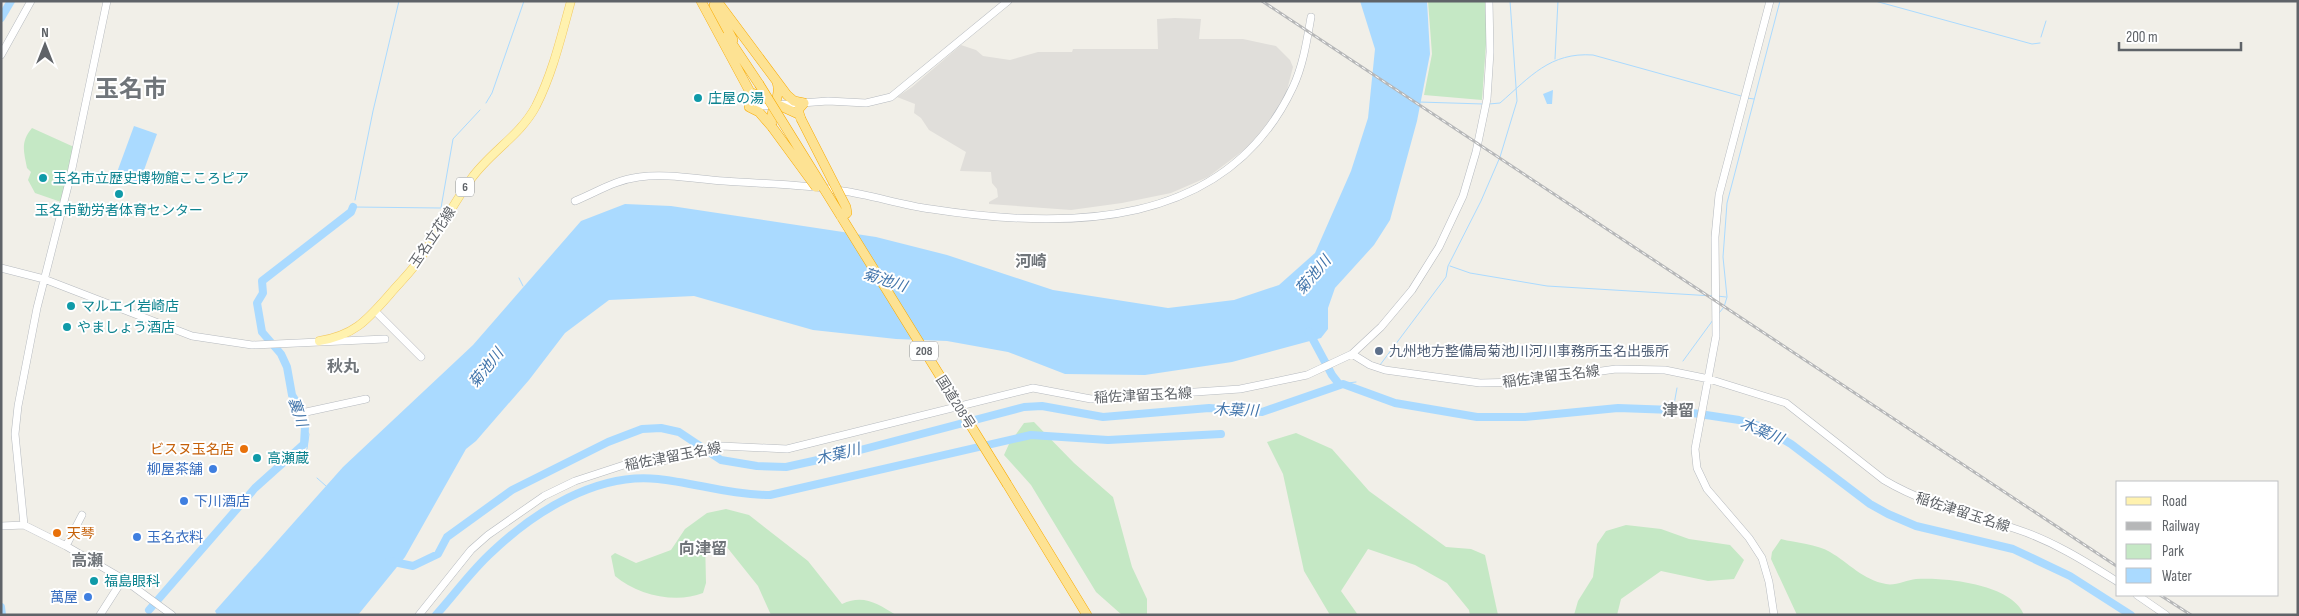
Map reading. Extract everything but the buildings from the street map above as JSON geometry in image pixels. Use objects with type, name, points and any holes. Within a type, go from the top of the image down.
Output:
[{"type":"highway","name":"国道208号","points":[[703,1],[759,84],[1087,615]]},
{"type":"highway","points":[[703,1],[750,92],[750,107],[759,112],[772,127],[854,239]]},
{"type":"highway","name":"国道208号","points":[[712,1],[745,62]]},
{"type":"highway","points":[[717,1],[787,95],[794,101],[804,103],[800,117]]},
{"type":"highway","points":[[772,127],[771,115],[779,90],[776,80]]},
{"type":"highway","points":[[750,92],[800,117],[846,207],[847,213],[841,217]]},
{"type":"main road","points":[[1,55],[31,1]]},
{"type":"main road","points":[[24,525],[15,440],[16,419],[44,279],[70,178],[107,1]]},
{"type":"main road","name":"玉名立花線","points":[[320,341],[341,336],[358,327],[376,312],[423,255],[471,178],[516,135],[535,107],[556,59],[571,1]]},
{"type":"main road","points":[[750,107],[828,101],[866,103],[891,97],[1008,1]]},
{"type":"main road","points":[[1352,354],[1381,326],[1412,290],[1439,247],[1463,196],[1476,152],[1486,99],[1490,52],[1489,1]]},
{"type":"main road","points":[[1770,1],[1718,205],[1715,237],[1716,336],[1695,449],[1697,468],[1707,489],[1750,538],[1762,558],[1770,582],[1774,615]]},
{"type":"main road","points":[[575,201],[616,182],[656,176],[844,191],[931,209],[992,216],[1061,219],[1101,216],[1139,210],[1192,191],[1224,173],[1241,161],[1263,137],[1294,85],[1311,17]]},
{"type":"main road","points":[[1,268],[44,279],[192,336],[263,345],[385,339]]},
{"type":"main road","points":[[376,312],[421,357]]},
{"type":"main road","name":"稲佐津留玉名線","points":[[419,615],[471,550],[488,535],[544,496],[575,481],[630,463],[663,460],[710,448],[731,445],[764,449],[787,449],[1020,390],[1045,389],[1080,397],[1102,399],[1240,389],[1281,382],[1322,369],[1352,354],[1370,365],[1390,372],[1480,383],[1522,382],[1616,369],[1665,370],[1786,403],[1884,480],[1916,498],[2038,537],[2116,581]]},
{"type":"main road","points":[[301,413],[366,399]]},
{"type":"main road","points":[[66,546],[82,515]]},
{"type":"main road","points":[[1,526],[24,525],[66,546],[122,579],[168,613]]},
{"type":"main road","points":[[100,615],[122,579]]},
{"type":"main road","points":[[2138,596],[2166,615]]},
{"type":"shaded area","points":[[1157,19],[1201,19],[1199,39],[1243,39],[1276,46],[1290,60],[1293,67],[1286,94],[1269,123],[1252,144],[1208,177],[1171,193],[1122,203],[1071,210],[989,204],[989,202],[998,197],[997,189],[992,183],[991,172],[960,171],[966,152],[929,130],[921,118],[914,113],[915,104],[897,97],[912,87],[961,45],[976,50],[983,56],[1010,60],[1038,52],[1072,52],[1073,49],[1158,49]]},
{"type":"green space","points":[[1428,1],[1485,1],[1487,30],[1482,100],[1424,95],[1432,54]]},
{"type":"green space","points":[[32,128],[74,147],[61,202],[35,193],[28,180],[31,172],[27,168],[24,143]]},
{"type":"green space","points":[[1034,422],[1074,463],[1113,497],[1132,567],[1147,599],[1147,615],[1122,615],[1096,592],[1031,485],[1004,455],[1009,444],[1024,423]]},
{"type":"green space","points":[[1296,433],[1332,449],[1369,491],[1446,547],[1471,549],[1485,555],[1498,615],[1470,615],[1469,610],[1447,583],[1415,565],[1368,549],[1341,591],[1358,615],[1330,615],[1304,571],[1283,474],[1267,442]]},
{"type":"green space","points":[[726,509],[749,515],[808,561],[842,604],[857,600],[870,601],[896,615],[771,615],[758,586],[726,546],[705,538],[706,583],[703,593],[681,598],[657,596],[634,588],[615,576],[611,556],[615,553],[636,563],[671,550],[685,529],[707,513]]},
{"type":"green space","points":[[1626,525],[1661,529],[1689,539],[1730,545],[1744,560],[1734,579],[1708,581],[1661,571],[1621,599],[1617,615],[1574,615],[1578,601],[1593,577],[1597,544],[1606,531]]},
{"type":"green space","points":[[1781,539],[1825,549],[1863,575],[1886,584],[1916,579],[1943,579],[1992,589],[2017,604],[2024,615],[1797,615],[1771,559],[1772,552]]},
{"type":"water","name":"菊池川","points":[[1360,1],[1427,1],[1430,54],[1417,121],[1390,220],[1374,245],[1335,288],[1328,308],[1328,329],[1321,338],[1232,362],[1145,375],[1065,374],[1008,352],[947,341],[896,339],[813,330],[694,296],[609,300],[565,333],[529,380],[476,441],[466,449],[405,557],[358,615],[217,615],[215,611],[343,467],[473,345],[581,221],[625,204],[671,206],[876,237],[947,255],[1053,290],[1168,308],[1234,300],[1279,285],[1315,253],[1351,171],[1368,118],[1375,49]]},
{"type":"water","points":[[1553,90],[1552,104],[1547,104],[1543,94]]},
{"type":"water","points":[[134,126],[157,134],[139,184],[116,175]]},
{"type":"waterway","points":[[1,18],[11,1]]},
{"type":"waterway","points":[[355,200],[373,111],[399,1]]},
{"type":"waterway","points":[[486,103],[492,93],[524,1]]},
{"type":"waterway","points":[[1380,365],[1446,277],[1448,266],[1481,201],[1500,157],[1517,101],[1510,1]]},
{"type":"waterway","points":[[1555,59],[1558,1]]},
{"type":"waterway","points":[[1719,313],[1724,307],[1727,297],[1723,257],[1727,203],[1780,1]]},
{"type":"waterway","points":[[1875,1],[2032,44],[2040,43]]},
{"type":"waterway","points":[[2041,37],[2046,21]]},
{"type":"waterway","points":[[1489,104],[1500,103],[1542,68],[1553,62],[1578,55],[1593,55],[1741,96]]},
{"type":"waterway","points":[[1747,98],[1754,99]]},
{"type":"waterway","points":[[1419,102],[1483,104]]},
{"type":"waterway","points":[[441,208],[453,139],[480,110]]},
{"type":"waterway","points":[[353,207],[440,208]]},
{"type":"waterway","name":"裏川","points":[[149,610],[255,488],[304,444],[305,427],[300,408],[292,395],[287,367],[281,354],[262,332],[257,303],[263,293],[262,281],[351,212],[353,207]]},
{"type":"waterway","points":[[1450,266],[1470,273],[1547,286],[1713,296]]},
{"type":"waterway","points":[[519,278],[523,286]]},
{"type":"waterway","points":[[1717,296],[1726,297]]},
{"type":"waterway","points":[[1683,361],[1713,320]]},
{"type":"waterway","points":[[1309,332],[1332,375],[1339,384]]},
{"type":"waterway","name":"木葉川","points":[[1339,384],[1356,382]]},
{"type":"waterway","name":"木葉川","points":[[389,561],[413,566],[438,554],[447,537],[512,490],[608,442],[642,429],[661,428],[679,432],[721,460],[757,466],[786,467],[845,454],[1024,407],[1042,406],[1103,417],[1209,408],[1262,412],[1343,384],[1395,403],[1477,417],[1525,417],[1618,408],[1673,410],[1739,420],[1760,426],[1791,444],[1870,504],[1888,514],[1916,526],[2013,549],[2070,576],[2131,615]]},
{"type":"waterway","points":[[1673,410],[1677,388]]},
{"type":"waterway","name":"裏川","points":[[297,459],[307,449],[309,434],[305,427]]},
{"type":"waterway","points":[[436,615],[484,559],[527,523],[547,509],[568,498],[590,488],[612,482],[635,478],[658,479],[728,491],[770,495],[1031,435],[1108,440],[1221,434]]},
{"type":"waterway","points":[[317,478],[326,486]]},
{"type":"waterway","points":[[1,607],[2,615]]},
{"type":"railway","points":[[1262,1],[2116,566]]},
{"type":"railway","points":[[2162,596],[2191,615]]},
{"type":"place","name":"庄屋の湯","points":[[698,98]]},
{"type":"place","name":"玉名市立歴史博物館こころピア","points":[[43,178]]},
{"type":"place","name":"玉名市勤労者体育センター","points":[[119,194]]},
{"type":"place","name":"マルエイ岩崎店","points":[[71,306]]},
{"type":"place","name":"やましょう酒店","points":[[67,327]]},
{"type":"place","name":"九州地方整備局菊池川河川事務所玉名出張所","points":[[1379,351]]},
{"type":"place","name":"ビスヌ玉名店","points":[[244,449]]},
{"type":"place","name":"高瀬蔵","points":[[257,458]]},
{"type":"place","name":"柳屋茶舗","points":[[213,469]]},
{"type":"place","name":"下川酒店","points":[[184,501]]},
{"type":"place","name":"天琴","points":[[57,533]]},
{"type":"place","name":"玉名衣料","points":[[137,537]]},
{"type":"place","name":"福島眼科","points":[[94,581]]},
{"type":"place","name":"萬屋","points":[[88,597]]},
{"type":"district","name":"玉名市","points":[[131,89]]},
{"type":"district","name":"河崎","points":[[1031,261]]},
{"type":"district","name":"秋丸","points":[[343,366]]},
{"type":"district","name":"津留","points":[[1678,410]]},
{"type":"district","name":"向津留","points":[[703,548]]},
{"type":"district","name":"高瀬","points":[[87,560]]}]
